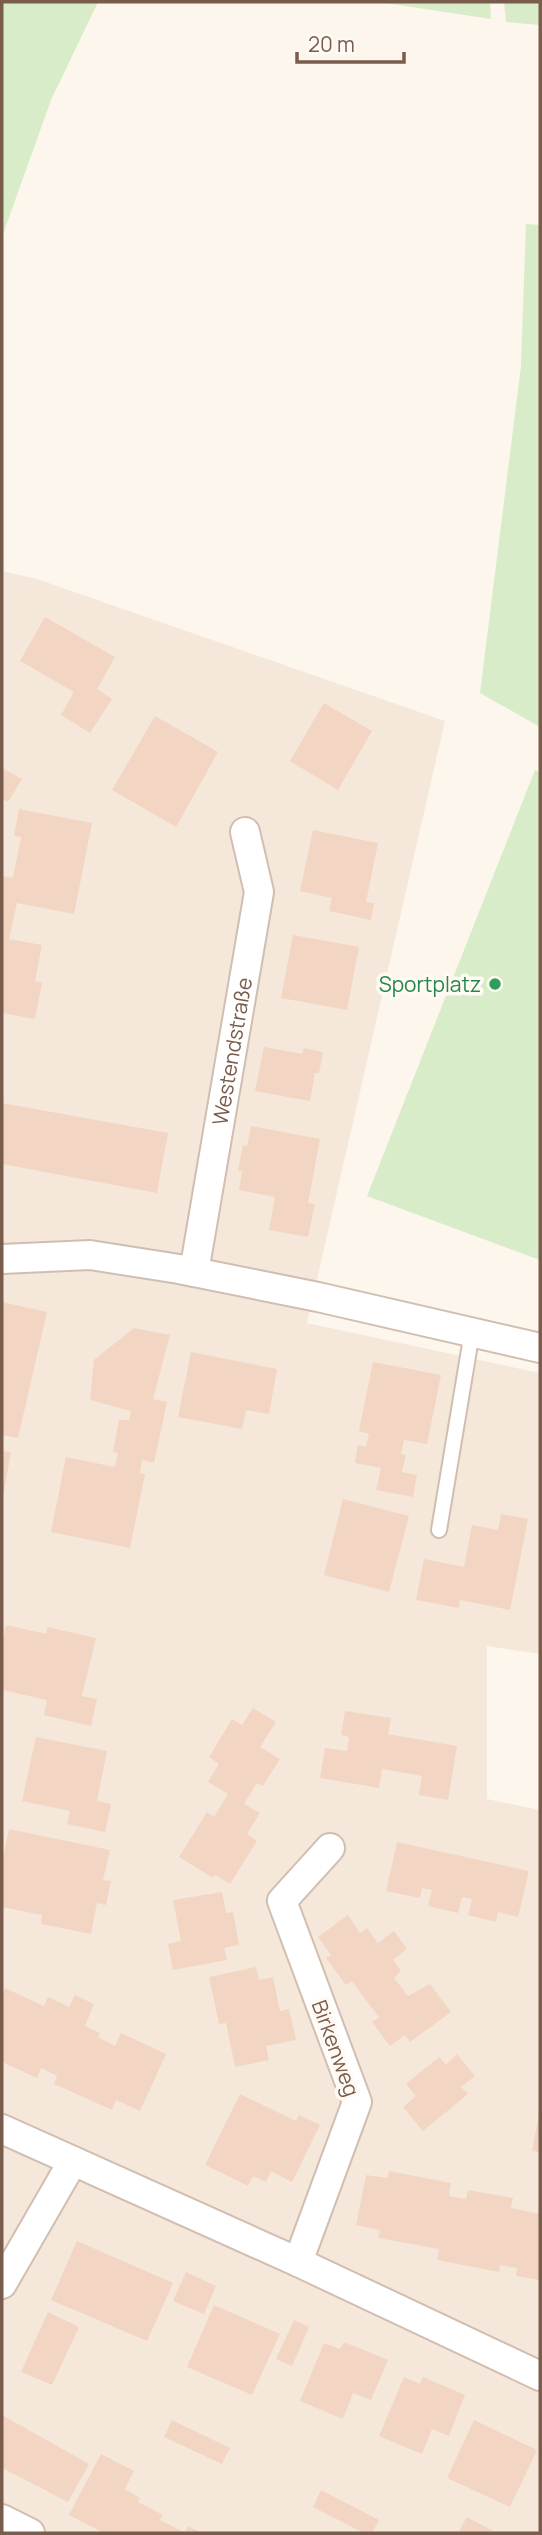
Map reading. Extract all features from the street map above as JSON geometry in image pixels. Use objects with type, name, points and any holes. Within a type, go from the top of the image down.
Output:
[{"type":"street","name":"Westendstraße","points":[[194,1272],[259,892],[245,832]]},
{"type":"street","points":[[2,1259],[90,1255],[194,1272],[318,1297],[540,1348]]},
{"type":"street","name":"Birkenweg","points":[[298,2262],[358,2102],[282,1901],[330,1848]]},
{"type":"street","points":[[2,2129],[298,2262],[540,2376]]},
{"type":"street","points":[[2,2284],[73,2161]]},
{"type":"street","points":[[2,2519],[30,2533]]},
{"type":"lane","points":[[439,1530],[472,1332]]},
{"type":"shaded area","points":[[2,571],[37,579],[445,721],[307,1323],[540,1373],[540,1654],[487,1646],[487,1799],[540,1810],[540,2533],[2,2533]]},
{"type":"green space","points":[[2,2],[98,2],[51,100],[2,237]]},
{"type":"green space","points":[[379,2],[490,2],[491,19]]},
{"type":"green space","points":[[504,2],[540,2],[540,25],[506,22]]},
{"type":"green space","points":[[526,224],[540,225],[540,727],[480,693],[521,366]]},
{"type":"green space","name":"Sportplatz","points":[[535,770],[540,773],[540,1260],[367,1196]]},
{"type":"building","points":[[45,617],[115,657],[97,689],[112,699],[90,733],[61,715],[74,692],[20,661]]},
{"type":"building","points":[[324,703],[372,731],[338,790],[290,761]]},
{"type":"building","points":[[155,716],[218,752],[176,827],[112,790]]},
{"type":"building","points":[[2,768],[22,779],[8,802],[2,799]]},
{"type":"building","points":[[19,809],[92,823],[74,914],[17,903],[9,939],[42,945],[35,981],[42,983],[35,1019],[2,1013],[2,884],[3,876],[13,878],[21,837],[14,836]]},
{"type":"building","points":[[313,830],[378,843],[366,902],[374,903],[371,920],[329,911],[332,898],[300,891]]},
{"type":"building","points":[[293,935],[359,947],[347,1010],[281,998]]},
{"type":"building","points":[[264,1047],[302,1054],[304,1048],[323,1052],[319,1073],[315,1073],[310,1101],[255,1091]]},
{"type":"building","points":[[2,1103],[168,1133],[157,1193],[2,1164]]},
{"type":"building","points":[[251,1126],[320,1139],[308,1203],[315,1204],[308,1237],[269,1230],[275,1197],[239,1190],[242,1171],[238,1171],[243,1145],[247,1146]]},
{"type":"building","points":[[2,1302],[47,1312],[18,1438],[2,1435]]},
{"type":"building","points":[[134,1328],[170,1335],[153,1399],[167,1402],[154,1463],[142,1460],[140,1473],[145,1474],[130,1548],[51,1532],[66,1457],[115,1467],[118,1453],[113,1452],[119,1420],[129,1420],[131,1411],[90,1400],[94,1360]]},
{"type":"building","points":[[191,1352],[277,1369],[269,1414],[246,1410],[242,1429],[178,1417]]},
{"type":"building","points":[[373,1362],[441,1375],[427,1444],[404,1440],[401,1454],[406,1455],[402,1472],[417,1475],[413,1497],[376,1490],[381,1468],[355,1463],[358,1445],[366,1447],[369,1434],[359,1431]]},
{"type":"building","points":[[2,1451],[11,1452],[3,1497],[2,1497]]},
{"type":"building","points":[[343,1499],[409,1516],[389,1592],[324,1575]]},
{"type":"building","points":[[501,1514],[528,1519],[510,1610],[460,1600],[459,1608],[416,1600],[424,1559],[464,1567],[472,1525],[498,1530]]},
{"type":"building","points":[[6,1625],[46,1634],[47,1627],[96,1638],[82,1696],[97,1699],[91,1726],[44,1715],[47,1700],[2,1690],[2,1643]]},
{"type":"building","points":[[253,1708],[276,1722],[260,1747],[280,1759],[263,1786],[257,1783],[244,1804],[260,1813],[247,1834],[257,1841],[230,1884],[215,1875],[213,1878],[179,1857],[207,1812],[214,1817],[228,1794],[208,1782],[219,1764],[209,1757],[232,1719],[242,1725]]},
{"type":"building","points":[[345,1711],[391,1718],[388,1734],[457,1746],[448,1800],[419,1795],[422,1776],[382,1769],[379,1788],[320,1778],[325,1748],[347,1751],[349,1737],[341,1735]]},
{"type":"building","points":[[36,1737],[107,1751],[97,1801],[111,1804],[105,1832],[67,1824],[70,1811],[22,1801]]},
{"type":"building","points":[[9,1829],[110,1850],[103,1880],[111,1881],[106,1905],[97,1903],[91,1934],[41,1924],[42,1915],[2,1907],[2,1863]]},
{"type":"building","points":[[397,1842],[529,1871],[518,1917],[498,1912],[496,1922],[468,1915],[472,1899],[462,1897],[458,1913],[428,1906],[432,1890],[422,1888],[420,1898],[386,1891]]},
{"type":"building","points":[[222,1892],[226,1913],[233,1912],[239,1945],[224,1948],[227,1960],[173,1970],[168,1944],[181,1941],[173,1900]]},
{"type":"building","points":[[348,1915],[360,1933],[367,1928],[378,1943],[394,1931],[407,1949],[393,1960],[401,1971],[394,1978],[408,1996],[430,1984],[451,2012],[410,2042],[405,2035],[390,2046],[372,2022],[379,2017],[352,1981],[346,1985],[326,1958],[331,1955],[318,1937]]},
{"type":"building","points":[[256,1967],[259,1980],[273,1977],[280,2011],[289,2009],[296,2040],[266,2046],[269,2060],[235,2067],[226,2023],[219,2024],[209,1977]]},
{"type":"building","points":[[5,1988],[44,2006],[48,1997],[69,2007],[75,1995],[94,2004],[85,2026],[100,2033],[98,2037],[115,2046],[121,2033],[166,2054],[140,2111],[116,2100],[112,2110],[54,2084],[57,2076],[41,2068],[37,2078],[2,2062],[2,1995]]},
{"type":"building","points":[[457,2054],[475,2076],[461,2087],[468,2094],[423,2131],[403,2107],[416,2096],[406,2084],[439,2057],[446,2065]]},
{"type":"building","points":[[240,2094],[296,2121],[299,2115],[320,2125],[292,2182],[271,2171],[266,2182],[253,2176],[248,2186],[205,2165]]},
{"type":"building","points":[[540,2114],[540,2152],[532,2151]]},
{"type":"building","points":[[389,2171],[451,2183],[449,2196],[466,2199],[468,2190],[513,2198],[511,2208],[540,2214],[540,2280],[516,2276],[517,2268],[500,2265],[499,2272],[437,2260],[439,2249],[378,2238],[380,2230],[356,2225],[366,2175],[388,2178]]},
{"type":"building","points":[[77,2241],[173,2283],[147,2341],[51,2300]]},
{"type":"building","points":[[186,2272],[216,2286],[204,2314],[173,2301]]},
{"type":"building","points":[[214,2305],[280,2334],[252,2395],[187,2367]]},
{"type":"building","points":[[48,2312],[79,2327],[52,2385],[21,2372]]},
{"type":"building","points":[[294,2320],[309,2327],[292,2366],[276,2359]]},
{"type":"building","points":[[344,2342],[388,2360],[371,2400],[353,2393],[343,2419],[300,2401],[324,2343],[340,2349]]},
{"type":"building","points":[[404,2377],[420,2384],[423,2377],[465,2395],[449,2436],[432,2429],[422,2454],[379,2436]]},
{"type":"building","points":[[2,2415],[89,2464],[68,2502],[2,2468]]},
{"type":"building","points":[[172,2420],[230,2448],[222,2464],[164,2437]]},
{"type":"building","points":[[474,2420],[537,2450],[510,2507],[447,2478]]},
{"type":"building","points":[[101,2454],[134,2471],[125,2489],[140,2498],[138,2502],[163,2515],[160,2520],[185,2533],[104,2533],[69,2515]]},
{"type":"building","points":[[321,2490],[379,2520],[372,2533],[364,2533],[313,2507]]},
{"type":"building","points":[[467,2517],[493,2531],[492,2533],[458,2533]]},
{"type":"building","points":[[188,2526],[202,2533],[185,2533]]},
{"type":"place","name":"Sportplatz","points":[[495,984]]}]
